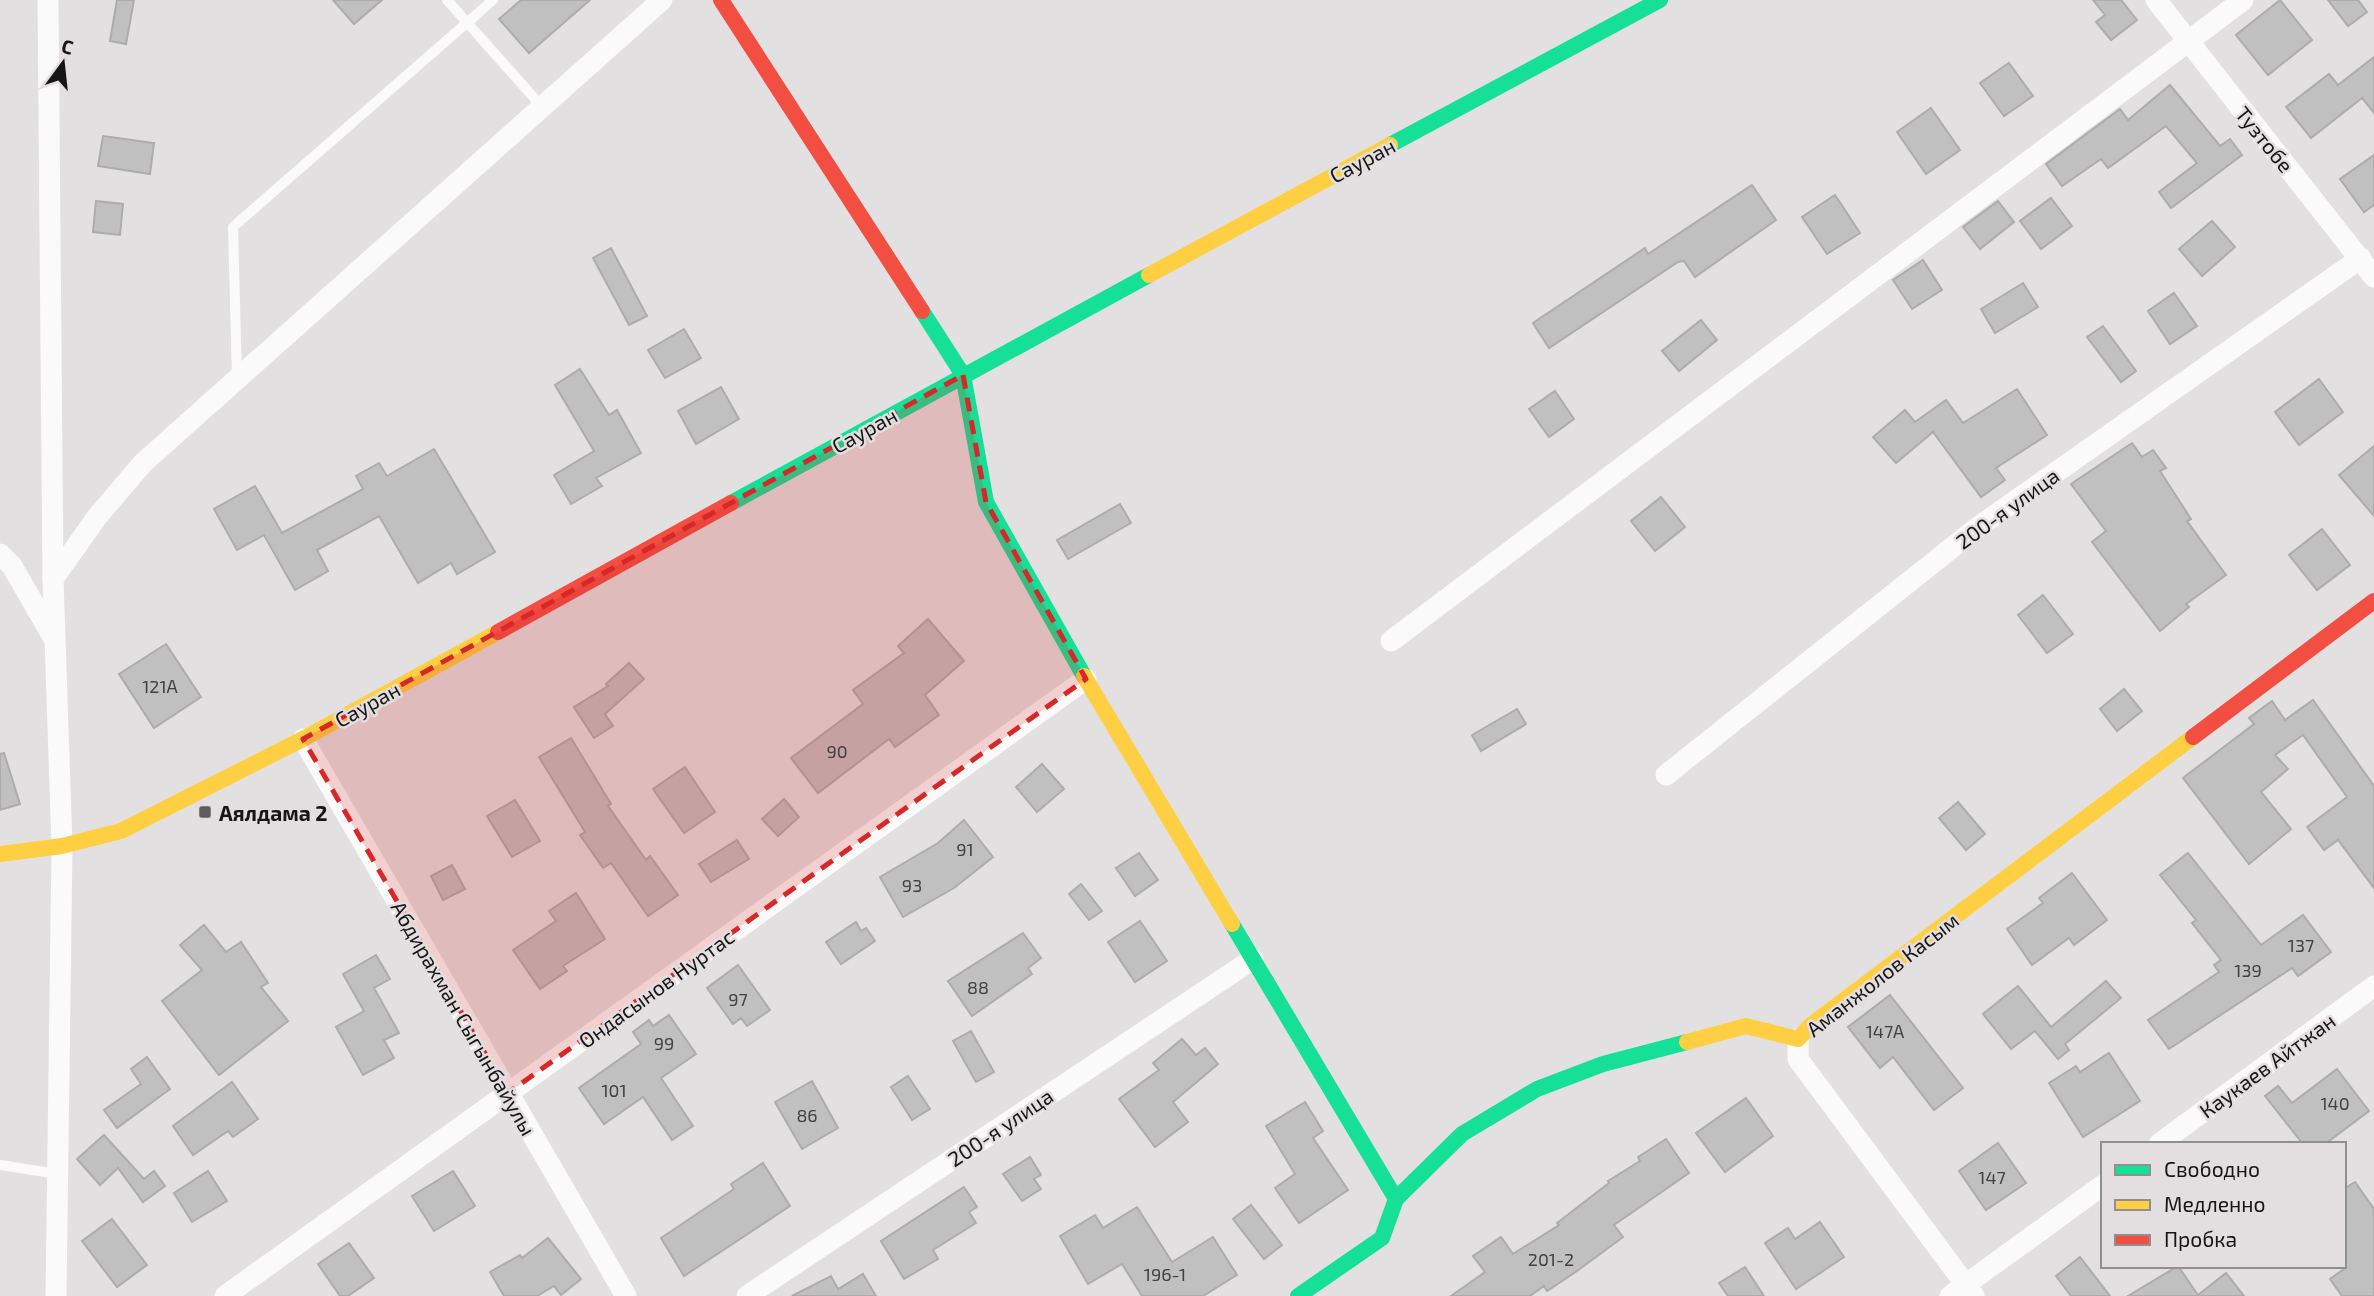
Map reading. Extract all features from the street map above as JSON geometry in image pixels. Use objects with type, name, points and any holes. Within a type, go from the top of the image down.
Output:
[{"type":"street","points":[[48,0],[53,579],[62,846],[56,1296]]},
{"type":"street","points":[[53,579],[97,517],[143,463],[544,109],[662,0]]},
{"type":"street","points":[[721,0],[963,375],[986,502],[1086,679],[1396,1199]]},
{"type":"street","name":"Сауран","points":[[0,854],[62,846],[121,831],[303,739],[963,375],[1660,0]]},
{"type":"street","name":"Тузтобе","points":[[2156,0],[2374,277]]},
{"type":"street","points":[[1391,641],[2244,0]]},
{"type":"street","name":"200-я улица","points":[[1667,775],[1978,527],[2361,258]]},
{"type":"street","points":[[0,554],[12,566],[54,639]]},
{"type":"street","name":"Аманжолов Касым","points":[[1298,1296],[1382,1238],[1396,1199],[1462,1134],[1537,1089],[1603,1064],[1746,1026],[1798,1040],[1811,1025],[2374,601]]},
{"type":"street","name":"Ондасынов Нуртас","points":[[225,1296],[1086,679]]},
{"type":"street","name":"Абдирахман Сыгынбайулы","points":[[303,739],[626,1296]]},
{"type":"street","name":"200-я улица","points":[[747,1296],[1253,959]]},
{"type":"street","name":"Каукаев Айтжан","points":[[2162,1142],[2374,986]]},
{"type":"street","points":[[1798,1040],[1798,1059],[1964,1292],[2101,1187]]},
{"type":"lane","points":[[447,0],[544,109]]},
{"type":"lane","points":[[237,378],[233,227],[493,0]]},
{"type":"lane","points":[[0,1165],[58,1174]]},
{"type":"highlighted area","points":[[963,375],[986,502],[1086,679],[508,1093],[303,739]]},
{"type":"building","points":[[117,0],[134,0],[126,44],[110,41]]},
{"type":"building","points":[[333,0],[382,0],[354,24]]},
{"type":"building","points":[[521,0],[590,0],[529,53],[499,19]]},
{"type":"building","points":[[2093,0],[2121,0],[2137,20],[2111,40],[2096,22],[2105,15]]},
{"type":"building","points":[[2280,0],[2312,40],[2268,75],[2236,35]]},
{"type":"building","points":[[2328,0],[2358,0],[2367,12],[2348,26]]},
{"type":"building","points":[[2374,57],[2374,113],[2362,98],[2311,138],[2286,107],[2329,74],[2338,85]]},
{"type":"building","points":[[2009,63],[2033,96],[2004,116],[1980,83]]},
{"type":"building","points":[[2170,85],[2220,146],[2230,139],[2242,155],[2171,208],[2159,192],[2197,163],[2166,126],[2108,168],[2101,159],[2062,186],[2046,164],[2120,109],[2128,120]]},
{"type":"building","points":[[1931,108],[1960,150],[1926,174],[1897,132]]},
{"type":"building","points":[[103,136],[154,143],[150,174],[98,166]]},
{"type":"building","points":[[2374,155],[2374,205],[2364,212],[2340,179]]},
{"type":"building","points":[[1752,185],[1776,220],[1695,277],[1684,261],[1678,262],[1549,348],[1533,323],[1645,248],[1648,254]]},
{"type":"building","points":[[1835,195],[1860,233],[1827,254],[1802,217]]},
{"type":"building","points":[[2051,198],[2072,226],[2041,249],[2020,221]]},
{"type":"building","points":[[96,201],[123,204],[120,235],[93,232]]},
{"type":"building","points":[[1998,201],[2014,222],[1980,249],[1963,227]]},
{"type":"building","points":[[2212,221],[2235,247],[2202,276],[2179,249]]},
{"type":"building","points":[[611,248],[647,316],[629,325],[593,258]]},
{"type":"building","points":[[1923,260],[1942,290],[1912,309],[1893,280]]},
{"type":"building","points":[[2023,283],[2038,307],[1995,333],[1981,309]]},
{"type":"building","points":[[2174,293],[2197,326],[2170,344],[2148,311]]},
{"type":"building","points":[[1701,320],[1717,340],[1679,371],[1662,351]]},
{"type":"building","points":[[2103,326],[2136,371],[2121,382],[2087,337]]},
{"type":"building","points":[[684,329],[701,358],[665,378],[648,350]]},
{"type":"building","points":[[580,369],[609,415],[617,410],[641,453],[596,478],[602,486],[571,504],[554,475],[594,451],[555,385]]},
{"type":"building","points":[[2319,379],[2343,412],[2299,445],[2275,412]]},
{"type":"building","points":[[721,387],[739,419],[696,444],[678,411]]},
{"type":"building","points":[[2017,389],[2047,435],[1996,468],[2005,480],[1981,497],[1933,432],[1896,463],[1873,437],[1905,410],[1915,422],[1946,400],[1963,423]]},
{"type":"building","points":[[1555,391],[1574,419],[1549,437],[1529,409]]},
{"type":"building","points":[[2132,443],[2142,457],[2153,450],[2166,468],[2160,471],[2191,519],[2187,521],[2226,575],[2186,604],[2189,607],[2160,631],[2092,542],[2106,531],[2071,484]]},
{"type":"building","points":[[2374,446],[2374,516],[2339,475]]},
{"type":"building","points":[[434,449],[495,552],[457,574],[451,563],[418,583],[379,516],[317,550],[328,571],[295,590],[264,535],[237,550],[214,509],[255,486],[282,533],[363,489],[356,476],[379,463],[387,476]]},
{"type":"building","points":[[1661,497],[1685,527],[1655,551],[1631,521]]},
{"type":"building","points":[[1120,504],[1131,523],[1068,559],[1057,540]]},
{"type":"building","points":[[2322,529],[2350,565],[2317,590],[2289,555]]},
{"type":"building","points":[[2043,595],[2073,634],[2047,653],[2018,615]]},
{"type":"building","points":[[928,619],[964,661],[925,695],[939,715],[895,747],[889,739],[818,793],[791,758],[863,704],[853,690],[904,653],[898,646]]},
{"type":"building","points":[[166,644],[201,697],[154,728],[119,674]]},
{"type":"building","points":[[629,663],[644,679],[605,714],[613,726],[594,738],[574,707],[608,686],[606,684]]},
{"type":"building","points":[[2124,689],[2142,711],[2117,731],[2100,709]]},
{"type":"building","points":[[2313,700],[2374,786],[2374,888],[2338,840],[2324,850],[2307,827],[2347,797],[2303,735],[2275,755],[2288,769],[2261,792],[2291,829],[2249,864],[2183,778],[2254,724],[2249,718],[2272,701],[2285,720]]},
{"type":"building","points":[[1517,709],[1526,724],[1481,751],[1472,735]]},
{"type":"building","points":[[571,738],[611,804],[608,806],[646,860],[650,856],[678,895],[648,916],[611,863],[603,868],[580,835],[585,832],[539,757]]},
{"type":"building","points":[[4,753],[20,804],[0,810],[0,754]]},
{"type":"building","points":[[1042,764],[1064,789],[1037,812],[1016,787]]},
{"type":"building","points":[[685,767],[715,812],[684,833],[653,789]]},
{"type":"building","points":[[784,799],[799,817],[778,836],[762,819]]},
{"type":"building","points":[[515,800],[540,841],[512,857],[487,816]]},
{"type":"building","points":[[1958,802],[1985,834],[1966,850],[1939,818]]},
{"type":"building","points":[[964,820],[993,857],[954,888],[903,917],[880,877],[938,843]]},
{"type":"building","points":[[737,840],[749,859],[711,882],[699,864]]},
{"type":"building","points":[[1139,853],[1158,880],[1135,896],[1116,868]]},
{"type":"building","points":[[2188,853],[2261,945],[2303,915],[2331,952],[2298,976],[2292,968],[2169,1049],[2148,1020],[2219,972],[2214,965],[2221,960],[2192,923],[2196,920],[2160,875]]},
{"type":"building","points":[[452,865],[465,889],[443,900],[431,876]]},
{"type":"building","points":[[2072,873],[2107,920],[2074,945],[2069,938],[2032,965],[2007,929],[2043,903],[2039,898]]},
{"type":"building","points":[[1081,884],[1102,911],[1089,920],[1069,894]]},
{"type":"building","points":[[576,893],[605,939],[563,966],[567,971],[540,989],[513,950],[556,921],[549,911]]},
{"type":"building","points":[[1140,921],[1167,961],[1135,982],[1108,942]]},
{"type":"building","points":[[856,922],[861,931],[866,928],[875,941],[841,964],[826,942]]},
{"type":"building","points":[[204,925],[226,952],[241,942],[268,983],[261,987],[288,1021],[219,1075],[162,1001],[202,970],[180,945]]},
{"type":"building","points":[[1023,933],[1041,958],[1028,968],[1032,974],[972,1016],[948,981]]},
{"type":"building","points":[[376,955],[390,979],[374,988],[399,1033],[384,1040],[394,1058],[363,1075],[336,1027],[364,1011],[343,974]]},
{"type":"building","points":[[738,965],[770,1010],[747,1026],[741,1018],[733,1024],[707,988]]},
{"type":"building","points":[[2106,981],[2121,998],[2065,1044],[2069,1050],[2058,1059],[2035,1031],[2011,1049],[1983,1014],[2018,986],[2051,1027]]},
{"type":"building","points":[[1890,995],[1963,1088],[1934,1110],[1893,1057],[1880,1068],[1848,1027]]},
{"type":"building","points":[[669,1015],[696,1054],[661,1078],[693,1126],[672,1140],[643,1097],[604,1124],[579,1088],[641,1044],[633,1032],[649,1020],[653,1026]]},
{"type":"building","points":[[971,1031],[994,1072],[976,1082],[953,1041]]},
{"type":"building","points":[[1182,1039],[1196,1055],[1205,1048],[1218,1064],[1173,1102],[1188,1122],[1155,1147],[1119,1099],[1159,1070],[1153,1063]]},
{"type":"building","points":[[2109,1053],[2140,1101],[2083,1137],[2049,1083],[2076,1066],[2080,1072]]},
{"type":"building","points":[[147,1057],[170,1089],[117,1128],[104,1110],[141,1084],[131,1069]]},
{"type":"building","points":[[2337,1069],[2369,1111],[2328,1142],[2301,1142],[2265,1096],[2278,1086],[2292,1103]]},
{"type":"building","points":[[908,1076],[930,1109],[912,1120],[891,1087]]},
{"type":"building","points":[[812,1081],[838,1128],[802,1149],[775,1102]]},
{"type":"building","points":[[232,1082],[258,1119],[233,1137],[228,1131],[193,1155],[173,1126]]},
{"type":"building","points":[[1746,1098],[1773,1136],[1725,1172],[1696,1133]]},
{"type":"building","points":[[1305,1102],[1323,1131],[1313,1138],[1348,1190],[1299,1223],[1275,1188],[1295,1174],[1266,1126]]},
{"type":"building","points":[[104,1135],[144,1179],[154,1171],[165,1186],[143,1202],[118,1168],[100,1185],[77,1159]]},
{"type":"building","points":[[1666,1139],[1689,1173],[1614,1225],[1623,1237],[1577,1271],[1547,1291],[1544,1286],[1530,1296],[1451,1296],[1485,1272],[1473,1256],[1501,1237],[1513,1254],[1559,1225],[1557,1223],[1609,1183],[1608,1181],[1640,1161],[1638,1157]]},
{"type":"building","points":[[1998,1143],[2026,1183],[1986,1210],[1959,1171]]},
{"type":"building","points":[[1030,1157],[1041,1175],[1034,1179],[1041,1189],[1022,1201],[1003,1174]]},
{"type":"building","points":[[763,1163],[790,1206],[684,1276],[661,1238],[734,1189],[731,1184]]},
{"type":"building","points":[[208,1171],[227,1201],[192,1222],[174,1193]]},
{"type":"building","points":[[453,1171],[475,1206],[434,1231],[412,1196]]},
{"type":"building","points":[[2355,1182],[2374,1209],[2374,1296],[2342,1296],[2330,1279],[2346,1268],[2346,1188]]},
{"type":"building","points":[[964,1187],[977,1207],[969,1212],[976,1223],[933,1250],[938,1259],[904,1279],[881,1241]]},
{"type":"building","points":[[1251,1205],[1282,1245],[1264,1259],[1233,1219]]},
{"type":"building","points":[[1137,1207],[1172,1262],[1213,1237],[1237,1275],[1203,1296],[1142,1296],[1122,1264],[1088,1284],[1060,1236],[1095,1215],[1103,1228]]},
{"type":"building","points":[[112,1219],[147,1265],[117,1287],[82,1241]]},
{"type":"building","points":[[1820,1222],[1844,1257],[1796,1289],[1765,1243],[1788,1228],[1795,1239]]},
{"type":"building","points":[[548,1238],[581,1279],[561,1295],[554,1286],[537,1296],[504,1296],[490,1272],[520,1255],[522,1258]]},
{"type":"building","points":[[349,1243],[374,1278],[348,1296],[340,1296],[318,1264]]},
{"type":"building","points":[[2080,1257],[2110,1296],[2071,1296],[2056,1276]]},
{"type":"building","points":[[1745,1267],[1764,1296],[1728,1296],[1719,1283]]},
{"type":"building","points":[[2175,1268],[2179,1268],[2198,1295],[2226,1273],[2244,1296],[2128,1296]]},
{"type":"building","points":[[863,1274],[876,1296],[792,1296],[831,1276],[838,1289]]},
{"type":"traffic: fast","points":[[1390,145],[1660,0]]},
{"type":"traffic: fast","points":[[731,503],[1149,275]]},
{"type":"traffic: fast","points":[[922,311],[963,375],[986,502],[1084,676]]},
{"type":"traffic: fast","points":[[1232,924],[1396,1199]]},
{"type":"traffic: fast","points":[[1298,1296],[1382,1238],[1396,1199],[1462,1134],[1537,1089],[1603,1064],[1687,1042]]},
{"type":"traffic: slow","points":[[1149,275],[1390,145]]},
{"type":"traffic: slow","points":[[0,854],[62,846],[121,831],[303,739],[498,632]]},
{"type":"traffic: slow","points":[[1084,676],[1232,924]]},
{"type":"traffic: slow","points":[[1687,1042],[1746,1026],[1798,1039],[1811,1025],[2193,737]]},
{"type":"traffic: jam","points":[[721,0],[922,311]]},
{"type":"traffic: jam","points":[[498,632],[731,503]]},
{"type":"traffic: jam","points":[[2193,737],[2374,601]]},
{"type":"place","name":"Аялдама 2","points":[[205,812]]}]
